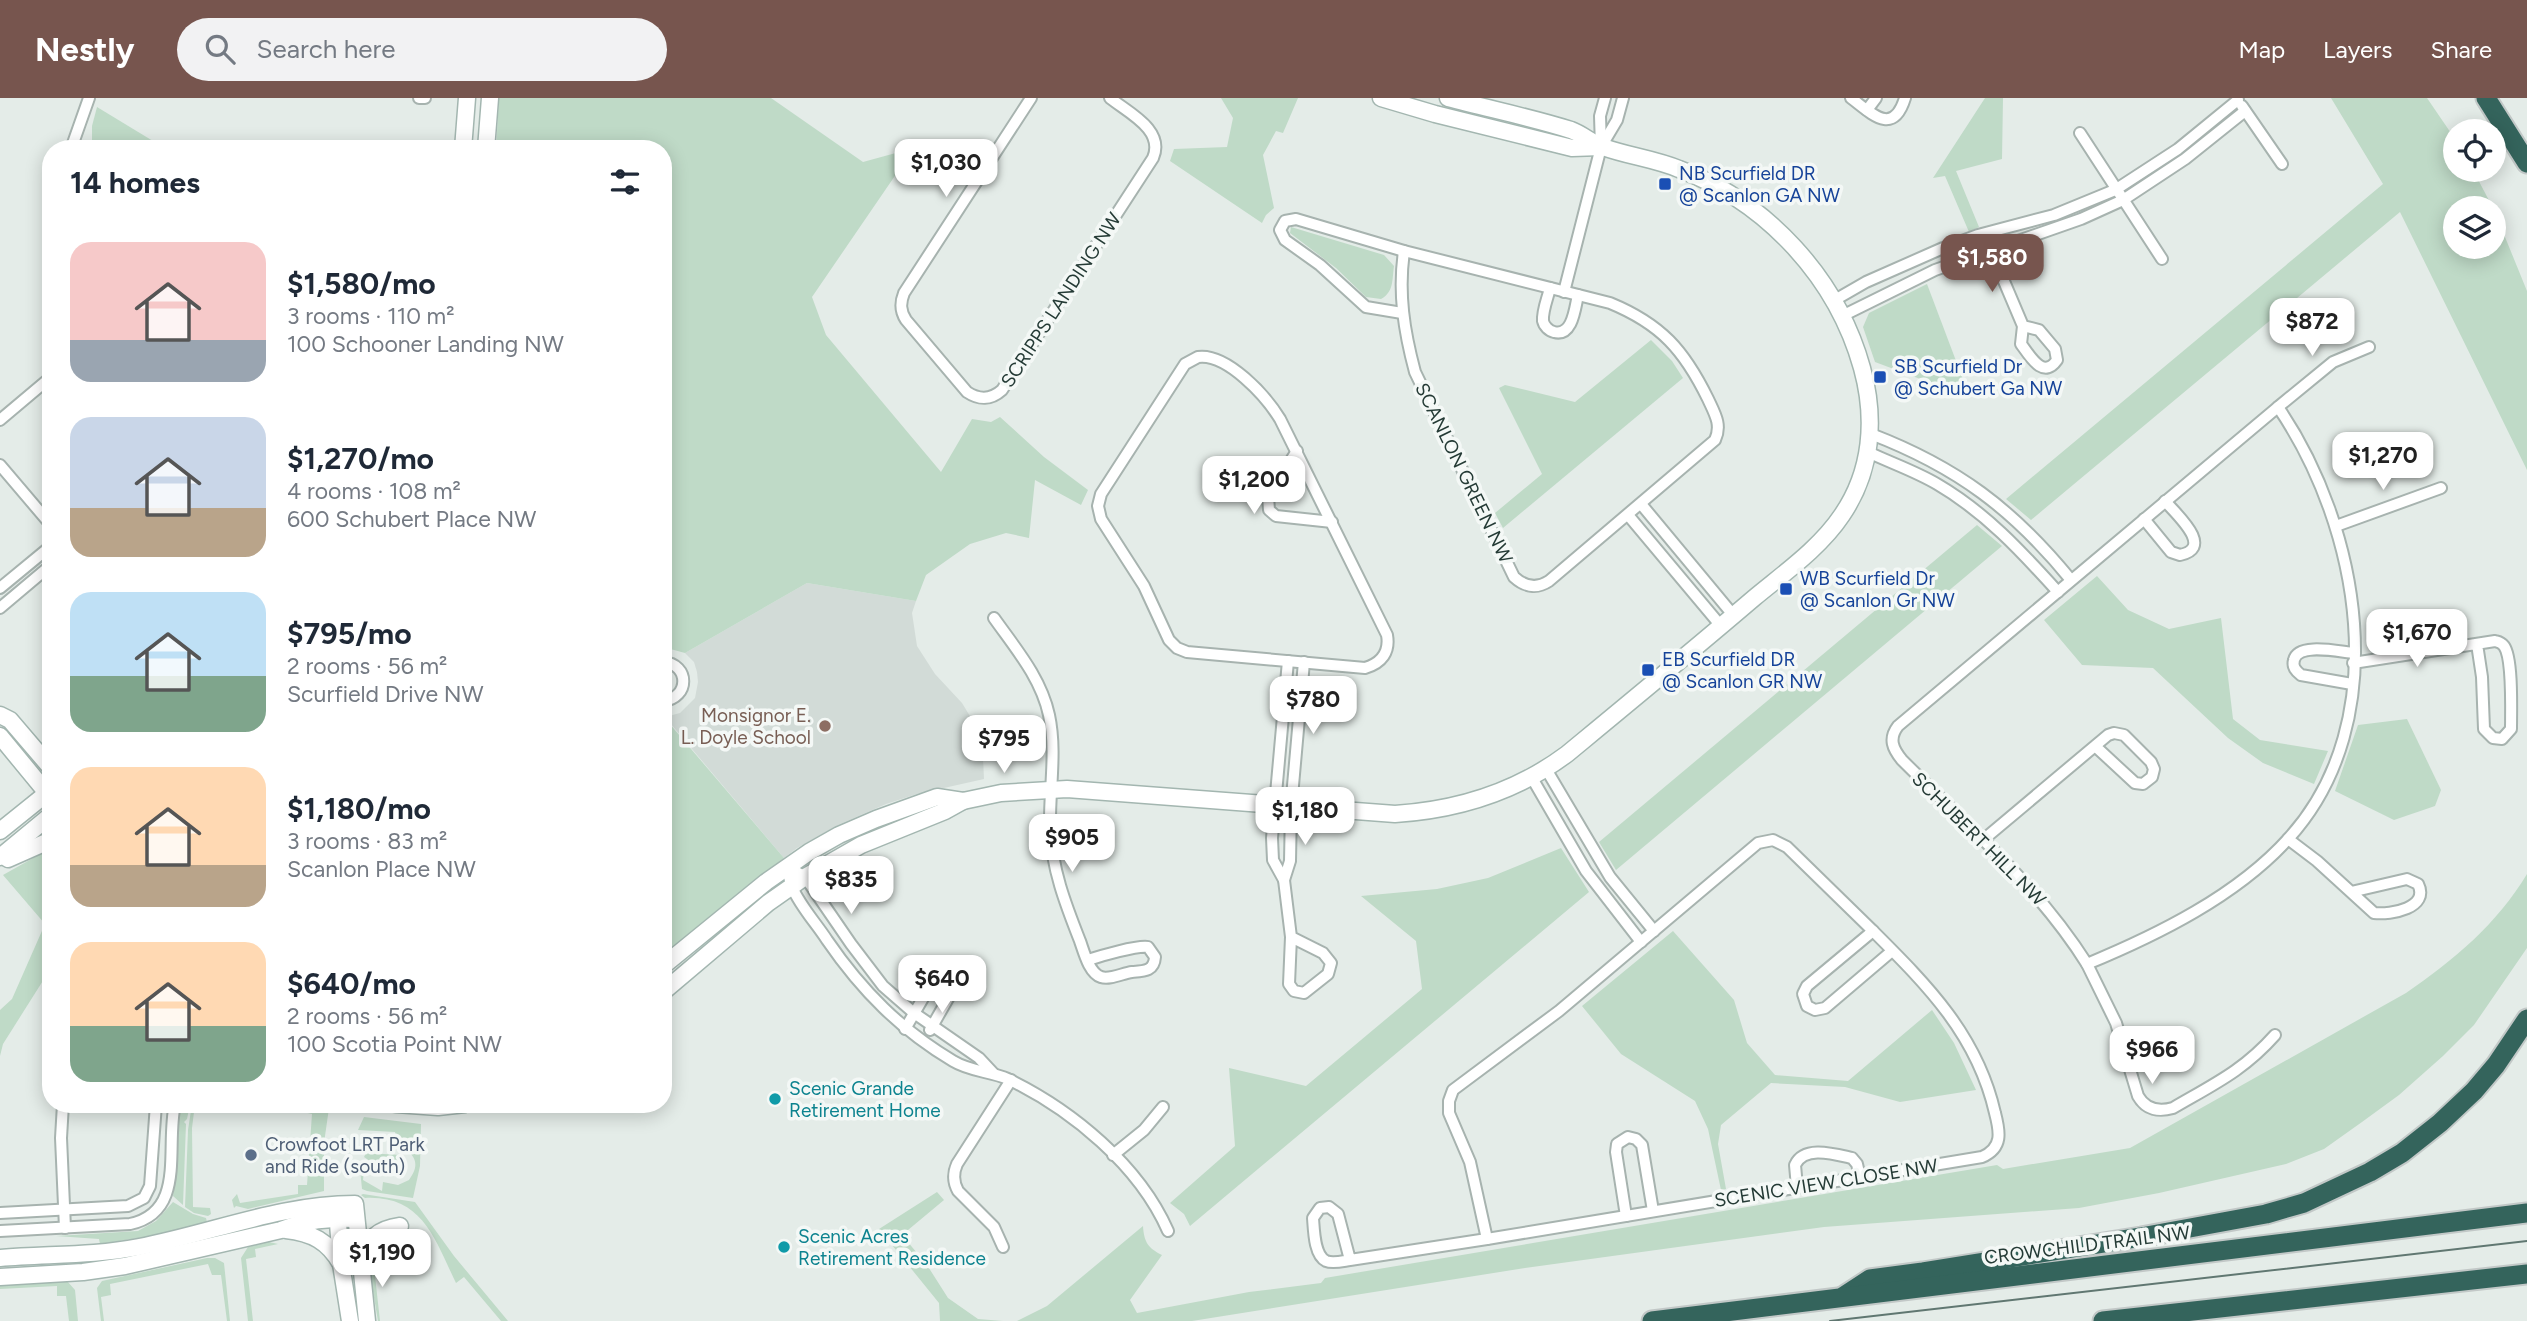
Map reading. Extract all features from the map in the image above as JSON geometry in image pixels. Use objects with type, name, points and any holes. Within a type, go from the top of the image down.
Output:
[{"type":"highway","points":[[2486,98],[2527,163]]},
{"type":"highway","points":[[2512,140],[2527,172]]},
{"type":"highway","points":[[1840,1298],[1870,1279],[2141,1237],[2266,1214],[2304,1203],[2370,1172],[2402,1153],[2440,1123],[2474,1091],[2496,1065],[2527,1019]]},
{"type":"highway","name":"CROWCHILD TRAIL NW","points":[[1652,1321],[2527,1213]]},
{"type":"highway","points":[[2103,1321],[2527,1274]]},
{"type":"street","points":[[74,140],[89,98]]},
{"type":"street","points":[[419,98],[425,98]]},
{"type":"street","points":[[464,140],[467,98]]},
{"type":"street","points":[[487,140],[490,98]]},
{"type":"street","name":"SCRIPPS LANDING NW","points":[[1031,98],[904,293],[901,302],[906,320],[967,392],[981,398],[992,397],[1002,390],[1153,158],[1156,142],[1151,131],[1111,98]]},
{"type":"street","points":[[1381,98],[1572,148],[1601,147]]},
{"type":"street","points":[[672,984],[768,903],[805,877],[861,845],[963,801],[1001,793],[1051,789],[1368,813],[1420,812],[1479,800],[1539,773],[1567,754],[1728,621],[1830,531],[1851,501],[1862,478],[1871,434],[1868,390],[1842,316],[1810,265],[1793,245],[1748,206],[1712,184],[1678,168],[1601,147],[1574,131],[1448,98]]},
{"type":"street","points":[[1564,292],[1601,147],[1600,116],[1605,98]]},
{"type":"street","points":[[1601,147],[1617,120],[1623,98]]},
{"type":"street","points":[[1851,98],[1878,119],[1888,120],[1894,116],[1905,98]]},
{"type":"street","points":[[1867,110],[1876,98]]},
{"type":"street","points":[[1833,301],[1912,260],[1984,234],[2054,215],[2115,190],[2178,149],[2237,99],[2282,164]]},
{"type":"street","points":[[1842,316],[1920,276],[2058,228],[2123,200],[2185,159],[2245,111]]},
{"type":"street","points":[[2080,133],[2162,259]]},
{"type":"street","points":[[2178,149],[2185,159]]},
{"type":"street","points":[[2054,215],[2058,228]]},
{"type":"street","name":"SCANLON GREEN NW","points":[[1402,313],[1366,307],[1320,265],[1285,240],[1280,230],[1282,223],[1292,218],[1404,251],[1625,309],[1661,332],[1680,351],[1718,422],[1718,434],[1710,446],[1545,584],[1535,586],[1518,580],[1425,397],[1409,351],[1402,313],[1401,269],[1404,251]]},
{"type":"street","points":[[1984,234],[2023,326]]},
{"type":"street","points":[[1912,260],[1920,276]]},
{"type":"street","points":[[1550,288],[1543,320],[1547,328],[1554,332],[1563,331],[1570,326],[1578,295]]},
{"type":"street","name":"SCHUBERT HILL NW","points":[[2275,1035],[2249,1063],[2173,1108],[2156,1110],[2146,1106],[2138,1096],[2116,1023],[2087,964],[2065,931],[2034,891],[1902,760],[1893,745],[1892,736],[1898,726],[2333,362],[2369,346]]},
{"type":"street","points":[[1210,356],[1244,377],[1273,407],[1332,522],[1387,635],[1388,645],[1380,662],[1365,668],[1187,652],[1177,648],[1169,640],[1126,555],[1101,519],[1098,506],[1101,494],[1185,364],[1198,357],[1210,356]]},
{"type":"street","points":[[0,420],[42,385]]},
{"type":"street","points":[[2087,964],[2131,946],[2193,912],[2250,873],[2288,839],[2308,816],[2332,774],[2342,747],[2354,658],[2351,596],[2336,526],[2316,474],[2301,443],[2278,407]]},
{"type":"street","points":[[1871,434],[1948,469],[1987,495],[2030,532],[2071,580]]},
{"type":"street","points":[[1297,451],[1268,496],[1269,510],[1281,517],[1332,522]]},
{"type":"street","points":[[1868,452],[1937,484],[1978,510],[2058,592]]},
{"type":"street","points":[[0,465],[42,514]]},
{"type":"street","points":[[2336,526],[2441,488]]},
{"type":"street","points":[[1978,510],[1987,495]]},
{"type":"street","points":[[2144,519],[2171,552],[2180,555],[2189,552],[2194,545],[2194,536],[2165,501]]},
{"type":"street","points":[[1641,504],[1728,621]]},
{"type":"street","points":[[1628,515],[1728,621]]},
{"type":"street","points":[[0,588],[42,553]]},
{"type":"street","points":[[0,608],[42,573]]},
{"type":"street","points":[[994,618],[1030,669],[1043,693],[1050,717],[1050,825],[1055,875],[1088,960],[1092,970],[1104,978],[1146,971],[1153,965],[1155,957],[1148,947],[1140,945],[1088,960]]},
{"type":"street","points":[[2352,684],[2301,675],[2295,670],[2297,654],[2304,649],[2354,658],[2495,641],[2503,645],[2507,653],[2512,703],[2511,729],[2502,738],[2493,738],[2484,729],[2482,677],[2477,644]]},
{"type":"street","points":[[1284,880],[1290,861],[1283,807],[1288,661]]},
{"type":"street","points":[[1291,937],[1323,953],[1331,963],[1328,974],[1304,993],[1294,991],[1289,984],[1291,937],[1284,880],[1273,860],[1304,662]]},
{"type":"street","points":[[672,664],[676,665],[684,680],[683,689],[672,697]]},
{"type":"street","points":[[0,715],[10,720],[42,752]]},
{"type":"street","points":[[1983,840],[2095,746],[2114,733],[2124,735],[2151,762],[2154,769],[2152,777],[2143,784],[2135,783],[2095,746]]},
{"type":"street","points":[[0,736],[42,786]]},
{"type":"street","points":[[1539,773],[1610,877],[1654,931]]},
{"type":"street","points":[[1539,773],[1586,870],[1641,942]]},
{"type":"street","points":[[672,959],[787,866],[839,835],[895,811],[937,797],[963,801]]},
{"type":"street","points":[[0,831],[42,799]]},
{"type":"street","points":[[0,857],[42,822]]},
{"type":"street","points":[[2288,839],[2369,910],[2378,914],[2412,906],[2419,901],[2421,892],[2415,881],[2407,879],[2351,892]]},
{"type":"street","name":"SCENIC VIEW CLOSE NW","points":[[1773,840],[1787,847],[1935,995],[1967,1041],[1991,1096],[1999,1139],[1994,1150],[1982,1157],[1487,1239],[1470,1162],[1449,1113],[1451,1094],[1456,1087],[1528,1035],[1654,931],[1758,843],[1773,840]]},
{"type":"street","points":[[0,863],[42,844]]},
{"type":"street","points":[[787,866],[805,877],[871,972],[914,1013],[979,1058],[993,1073]]},
{"type":"street","points":[[787,866],[791,886],[857,982],[879,1006],[923,1042],[970,1070],[993,1073],[1010,1080],[1084,1126],[1151,1199],[1168,1231]]},
{"type":"street","points":[[1873,931],[1807,986],[1803,998],[1807,1006],[1815,1010],[1825,1008],[1892,951]]},
{"type":"street","points":[[905,1028],[936,978],[948,977],[953,983],[953,992],[923,1042]]},
{"type":"street","points":[[1003,1247],[994,1227],[958,1191],[954,1184],[954,1173],[1010,1080]]},
{"type":"street","points":[[1113,1155],[1144,1130],[1163,1107]]},
{"type":"street","points":[[62,1113],[65,1228]]},
{"type":"street","points":[[0,1213],[128,1206],[144,1198],[150,1186],[155,1113]]},
{"type":"street","points":[[0,1231],[130,1224],[147,1219],[160,1208],[168,1190],[174,1113]]},
{"type":"street","points":[[1626,1216],[1616,1152],[1617,1144],[1628,1137],[1636,1139],[1643,1149],[1653,1212]]},
{"type":"street","points":[[1797,1188],[1795,1165],[1802,1155],[1810,1152],[1852,1158],[1857,1164],[1860,1177]]},
{"type":"street","points":[[1350,1260],[1338,1214],[1329,1206],[1321,1208],[1313,1218],[1317,1249],[1326,1261],[1350,1260],[1487,1239]]},
{"type":"street","points":[[0,1258],[121,1250],[283,1211],[355,1212],[367,1321]]},
{"type":"street","points":[[0,1276],[83,1272],[125,1266],[281,1230],[337,1211]]},
{"type":"street","points":[[337,1211],[341,1264],[351,1321]]},
{"type":"street","points":[[360,1261],[368,1242],[378,1232],[400,1226]]},
{"type":"street","points":[[281,1230],[304,1232],[318,1238],[334,1252],[341,1264]]},
{"type":"shaded area","name":"Monsignor E. L. Doyle School","points":[[807,583],[916,601],[912,613],[917,646],[935,674],[962,703],[982,736],[984,779],[886,804],[838,825],[784,858],[672,725],[672,715],[680,713],[695,698],[698,682],[694,662],[685,653]]},
{"type":"green space","points":[[499,98],[771,98],[863,162],[914,148],[812,297],[826,335],[941,472],[972,419],[991,422],[1000,417],[1044,457],[1088,490],[1081,505],[1035,480],[1029,538],[1006,533],[970,544],[926,575],[916,601],[807,583],[685,653],[672,649],[672,140],[497,140]]},
{"type":"green space","points":[[1221,98],[1298,98],[1283,133],[1276,131],[1263,155],[1274,208],[1262,223],[1170,161],[1174,149],[1227,147],[1233,118]]},
{"type":"green space","points":[[1985,98],[2003,98],[2002,159],[1956,171],[1979,227],[1969,232],[1945,176],[1933,178]]},
{"type":"green space","points":[[2331,98],[2427,98],[2443,121],[2443,182],[2479,182],[2487,196],[2443,196],[2443,259],[2506,259],[2506,239],[2527,291],[2527,470],[2400,212],[2031,520],[2006,499],[2383,184]]},
{"type":"green space","points":[[97,107],[151,140],[92,140]]},
{"type":"green space","points":[[1291,227],[1384,255],[1394,266],[1392,285],[1388,293],[1381,299],[1366,297],[1336,268],[1290,233]]},
{"type":"green space","points":[[1927,284],[1964,382],[1955,392],[1875,362],[1863,327],[1869,313]]},
{"type":"green space","points":[[1651,340],[1672,361],[1683,378],[1503,528],[1495,513],[1542,474],[1499,388],[1505,385],[1575,402]]},
{"type":"green space","points":[[1977,525],[2002,546],[1616,870],[1599,842]]},
{"type":"green space","points":[[2097,576],[2128,610],[2169,629],[2221,618],[2233,719],[2260,740],[2328,751],[2314,784],[2263,763],[2228,738],[2153,668],[2082,665],[2044,620]]},
{"type":"green space","points":[[2407,719],[2441,790],[2435,806],[2394,820],[2335,791],[2358,725]]},
{"type":"green space","points":[[672,727],[784,858],[672,951]]},
{"type":"green space","points":[[1561,848],[1589,892],[1190,1226],[1184,1214],[1170,1203],[1235,1146],[1229,1068],[1306,1086],[1422,989],[1416,941],[1361,896],[1437,889],[1488,878]]},
{"type":"green space","points":[[42,853],[42,920],[3,875]]},
{"type":"green space","points":[[2527,874],[2527,948],[2474,1025],[2399,1095],[2324,1149],[2286,1164],[2079,1208],[1824,1227],[1525,1268],[1192,1321],[1017,1321],[1047,1306],[1143,1226],[1148,1244],[1162,1255],[1130,1300],[1137,1313],[1249,1292],[1321,1283],[1325,1278],[1997,1165],[2003,1169],[2130,1148],[2406,993],[2441,968],[2473,940],[2502,909]]},
{"type":"green space","points":[[42,931],[42,982],[3,1044],[0,1056],[0,1010],[12,999]]},
{"type":"green space","points":[[1673,931],[1734,1000],[1747,1043],[1775,1075],[1848,1081],[1932,1010],[1954,1043],[1976,1090],[1900,1102],[1845,1087],[1771,1083],[1721,1125],[1718,1144],[1726,1189],[1721,1190],[1708,1129],[1695,1101],[1621,1054],[1582,1006]]},
{"type":"green space","points":[[179,1113],[188,1113],[184,1122],[183,1205],[173,1196]]},
{"type":"green space","points":[[191,1113],[194,1113],[193,1207],[210,1208],[211,1214],[208,1216],[194,1213],[185,1207]]},
{"type":"green space","points":[[308,1113],[328,1113],[324,1143],[324,1191],[248,1209],[236,1206],[234,1208],[232,1200],[237,1194],[240,1203],[298,1194],[298,1185],[307,1185],[312,1114]]},
{"type":"green space","points":[[364,1117],[421,1124],[420,1166],[413,1198],[362,1189],[362,1167],[363,1180],[382,1191],[383,1182],[398,1185],[409,1180],[416,1165],[395,1132],[358,1130]]},
{"type":"green space","points":[[366,1153],[401,1155],[405,1163],[403,1171],[393,1175],[388,1173],[364,1157]]},
{"type":"green space","points":[[937,1192],[944,1200],[902,1235],[927,1265],[948,1298],[978,1319],[1003,1321],[940,1321],[939,1303],[879,1229]]},
{"type":"green space","points":[[361,1195],[415,1202],[454,1256],[508,1321],[501,1321],[464,1277],[456,1283],[433,1236],[414,1212],[401,1204],[385,1199],[365,1198]]},
{"type":"green space","points":[[173,1202],[206,1218],[207,1222],[151,1236],[100,1244],[99,1239],[56,1236],[138,1231],[156,1221]]},
{"type":"green space","points":[[398,1233],[415,1245],[428,1267],[424,1270],[422,1261],[385,1265],[385,1274],[375,1276],[378,1321],[369,1257],[377,1239]]},
{"type":"green space","points":[[269,1242],[278,1244],[255,1249],[256,1257],[246,1259],[253,1321],[248,1321],[241,1258],[248,1247]]},
{"type":"green space","points":[[215,1258],[224,1263],[230,1321],[227,1321],[221,1275],[212,1275],[208,1264],[110,1284],[111,1295],[101,1297],[104,1321],[101,1321],[97,1288],[102,1281]]},
{"type":"green space","points":[[67,1281],[75,1290],[78,1321],[69,1321],[66,1296],[57,1296],[57,1286],[0,1289],[0,1284]]},
{"type":"tram line","points":[[1830,1321],[2527,1241]]},
{"type":"place","name":"NB Scurfield DR @ Scanlon GA NW","points":[[1665,184]]},
{"type":"place","name":"SB Scurfield Dr @ Schubert Ga NW","points":[[1880,377]]},
{"type":"place","name":"WB Scurfield Dr @ Scanlon Gr NW","points":[[1786,589]]},
{"type":"place","name":"EB Scurfield DR @ Scanlon GR NW","points":[[1648,670]]},
{"type":"place","name":"Monsignor E. L. Doyle School","points":[[825,726]]},
{"type":"place","name":"Scenic Grande Retirement Home","points":[[775,1099]]},
{"type":"place","name":"Crowfoot LRT Park and Ride (south)","points":[[251,1155]]},
{"type":"place","name":"Scenic Acres Retirement Residence","points":[[784,1247]]}]
